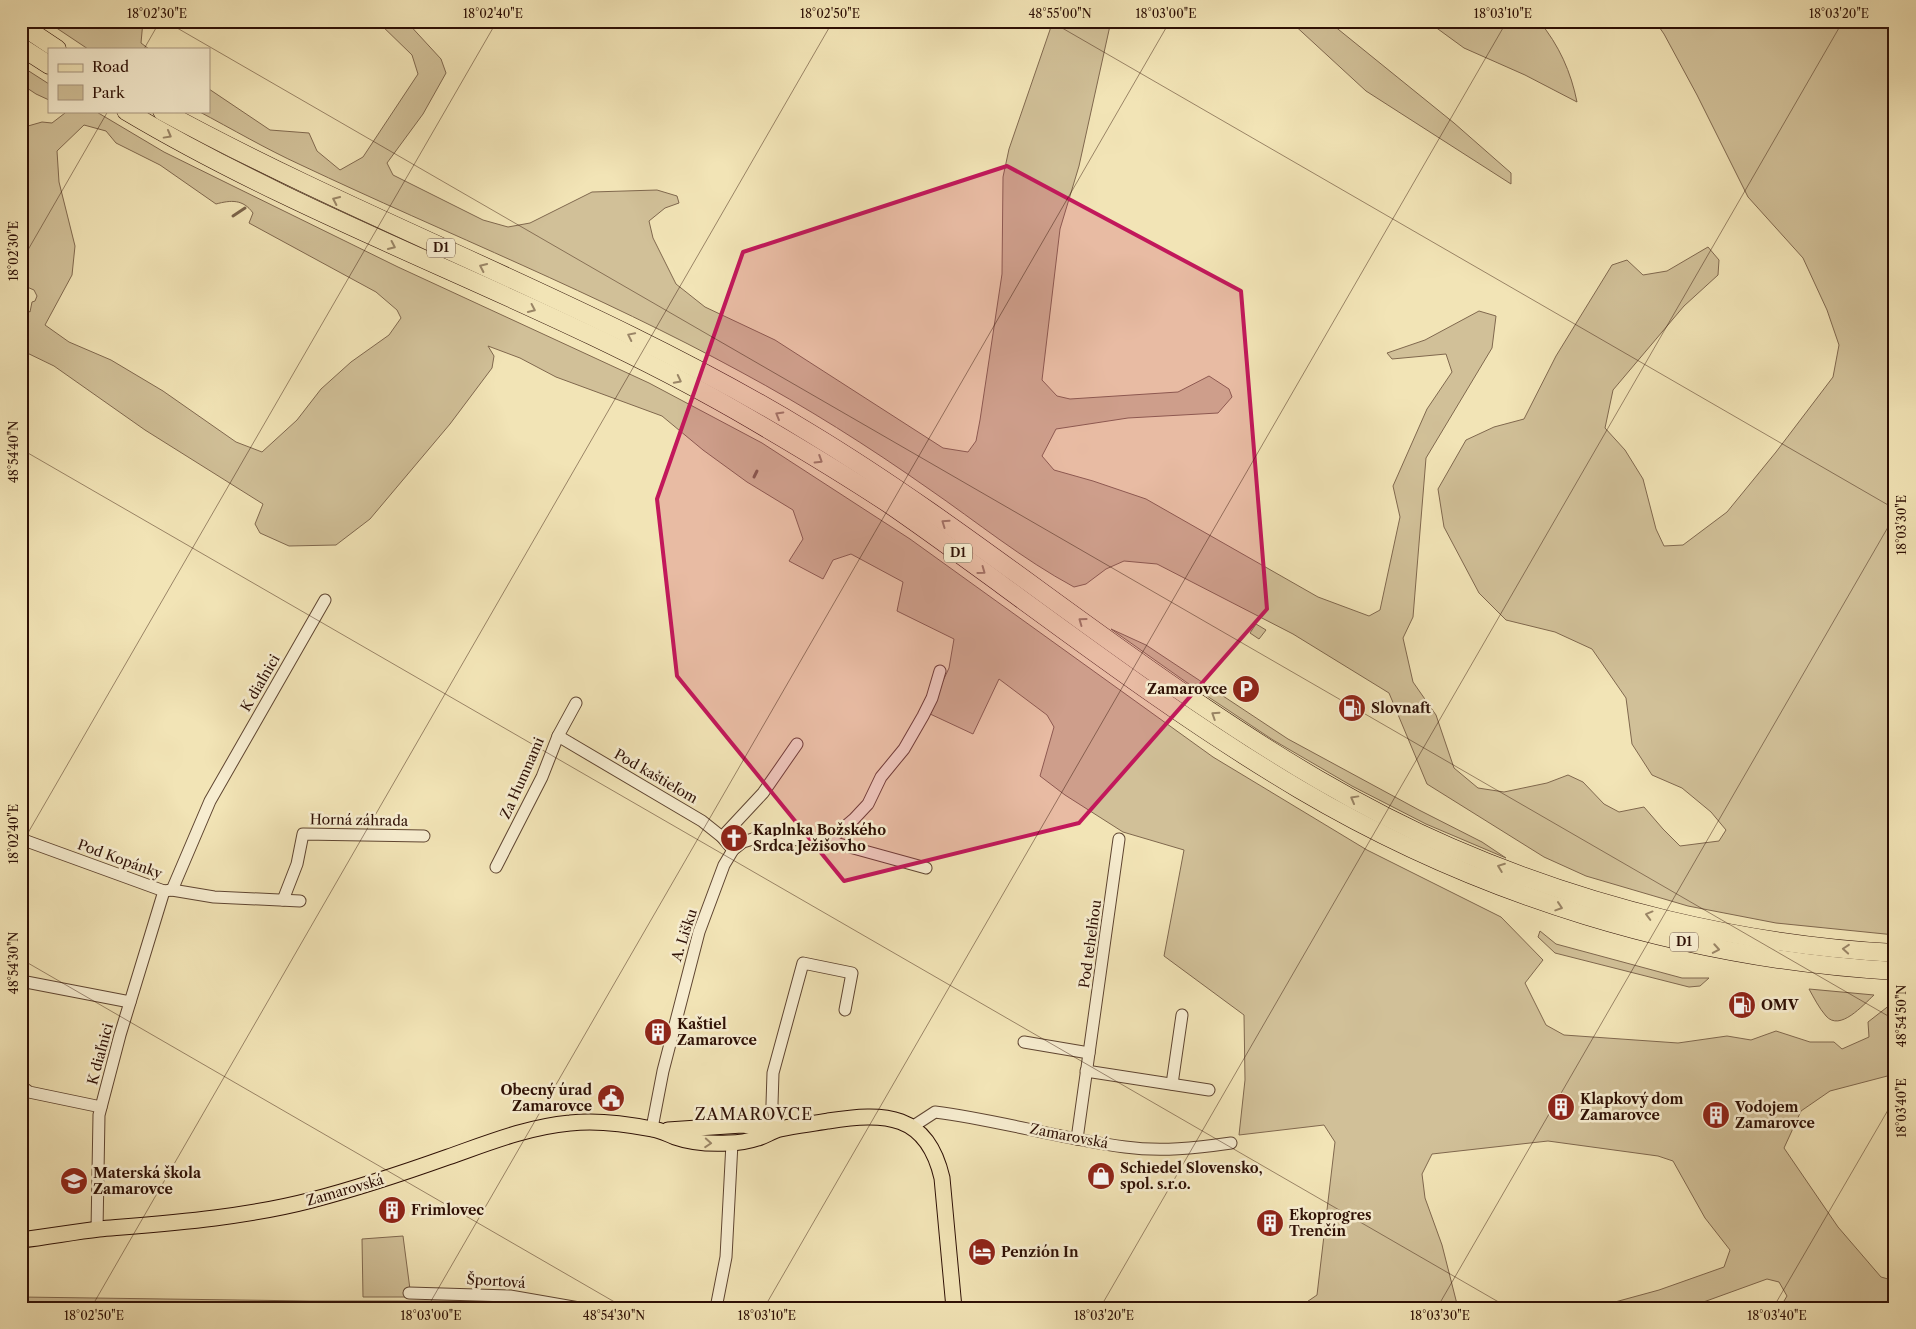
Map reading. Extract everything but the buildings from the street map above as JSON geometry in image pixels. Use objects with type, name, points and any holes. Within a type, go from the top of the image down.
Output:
[{"type":"highway","points":[[21,25],[56,48]]},
{"type":"highway","points":[[21,47],[48,64]]},
{"type":"highway","name":"D1","points":[[128,112],[219,163],[316,210],[620,350],[714,398],[890,505],[1117,669],[1240,752],[1299,789],[1410,848],[1480,879],[1540,901],[1596,920],[1654,935],[1704,947],[1790,961],[1895,971]]},
{"type":"highway","name":"D1","points":[[164,112],[228,147],[316,190],[632,336],[721,382],[811,433],[898,490],[1198,703],[1309,774],[1402,824],[1449,846],[1547,885],[1655,916],[1756,938],[1810,946],[1895,953]]},
{"type":"main road","name":"Zamarovská","points":[[21,1240],[222,1217],[308,1201],[359,1187],[515,1133],[572,1122],[657,1130],[742,1125],[777,1129],[855,1117],[893,1118],[912,1127],[927,1142],[938,1162],[942,1178],[954,1308]]},
{"type":"main road","name":"Zamarovská","points":[[657,1130],[676,1137],[700,1142],[732,1143],[756,1139],[777,1129]]},
{"type":"street","name":"K diaľnici","points":[[97,1230],[99,1115],[130,1002],[168,891],[210,801],[325,600]]},
{"type":"street","points":[[828,841],[854,819],[868,804],[881,777],[904,749],[923,716],[932,698],[940,671]]},
{"type":"street","name":"Za Humnami","points":[[496,867],[542,777],[558,736],[576,703]]},
{"type":"street","name":"Pod kaštieľom","points":[[558,736],[702,821],[722,837],[733,850]]},
{"type":"street","points":[[722,837],[763,793],[797,744]]},
{"type":"street","name":"Horná záhrada","points":[[283,900],[297,864],[303,834],[424,836]]},
{"type":"street","points":[[733,850],[743,842],[756,838],[828,841],[926,868]]},
{"type":"street","name":"Pod Kopánky","points":[[21,839],[168,891],[214,898],[300,901]]},
{"type":"street","name":"Pod tehelňou","points":[[1077,1139],[1119,839]]},
{"type":"street","name":"A. Lišku","points":[[657,1130],[663,1071],[699,932],[724,865],[733,850]]},
{"type":"street","points":[[777,1129],[772,1104],[773,1073],[803,964],[852,973],[845,1010]]},
{"type":"street","points":[[21,981],[130,1002]]},
{"type":"street","points":[[1172,1084],[1182,1015]]},
{"type":"street","points":[[1024,1042],[1089,1053]]},
{"type":"street","points":[[1086,1072],[1209,1090]]},
{"type":"street","points":[[21,1086],[29,1092],[101,1107]]},
{"type":"street","name":"Zamarovská","points":[[912,1127],[935,1112],[965,1116],[1126,1148],[1156,1150],[1188,1149],[1231,1143]]},
{"type":"street","points":[[716,1308],[726,1258],[732,1143]]},
{"type":"street","name":"Športová","points":[[409,1293],[510,1296],[579,1308]]},
{"type":"highlighted area","points":[[1007,166],[1241,291],[1267,609],[1079,823],[844,881],[677,676],[657,499],[743,252]]},
{"type":"green space","points":[[46,21],[143,21],[141,43],[148,48],[86,48]]},
{"type":"green space","points":[[377,21],[406,21],[441,59],[446,73],[423,114],[387,163],[393,175],[483,220],[508,227],[530,223],[592,192],[657,190],[677,196],[679,203],[665,208],[649,221],[653,238],[676,284],[705,307],[775,340],[943,448],[968,452],[976,441],[1002,274],[1003,177],[1009,149],[1053,21],[1111,21],[1079,166],[1060,229],[1042,380],[1057,396],[1070,399],[1178,392],[1209,376],[1229,389],[1232,397],[1218,413],[1128,418],[1056,429],[1042,456],[1054,470],[1146,499],[1318,597],[1369,616],[1380,610],[1400,517],[1393,486],[1427,409],[1452,372],[1446,354],[1392,359],[1387,353],[1425,340],[1479,311],[1496,316],[1492,348],[1426,458],[1413,617],[1403,638],[1413,682],[1436,715],[1454,768],[1478,788],[1504,792],[1547,783],[1568,775],[1583,782],[1604,804],[1619,812],[1644,807],[1680,846],[1719,841],[1726,830],[1711,812],[1682,788],[1652,775],[1632,744],[1626,698],[1592,649],[1555,632],[1506,620],[1479,593],[1444,527],[1438,489],[1466,440],[1494,427],[1524,419],[1556,356],[1612,265],[1627,260],[1643,275],[1667,271],[1708,247],[1719,260],[1718,275],[1684,306],[1613,390],[1605,428],[1625,450],[1643,479],[1656,529],[1664,546],[1683,545],[1727,512],[1833,377],[1839,345],[1827,310],[1803,258],[1748,197],[1697,95],[1655,21],[1895,21],[1895,935],[1776,923],[1688,906],[1586,876],[1544,857],[1427,784],[1389,693],[1293,634],[1157,564],[1124,561],[1106,569],[1086,584],[1074,587],[1018,552],[860,442],[741,372],[577,290],[288,159],[200,112],[210,112],[210,90],[270,130],[309,133],[317,151],[340,170],[363,157],[418,74],[412,55]]},
{"type":"green space","points":[[1290,21],[1328,21],[1454,123],[1511,173],[1511,184],[1366,91]]},
{"type":"green space","points":[[1427,21],[1539,21],[1553,40],[1563,59],[1577,102],[1525,75],[1464,48]]},
{"type":"green space","points":[[21,66],[48,83],[48,100],[36,94],[21,84]]},
{"type":"green space","points":[[64,112],[97,112],[164,152],[398,267],[649,383],[762,443],[910,539],[1213,757],[1367,850],[1501,917],[1543,960],[1525,983],[1546,1025],[1564,1035],[1678,1043],[1727,1036],[1751,1040],[1776,1031],[1810,1042],[1834,1042],[1842,1049],[1869,1037],[1868,1022],[1895,1001],[1895,1074],[1830,1091],[1801,1111],[1784,1148],[1838,1227],[1881,1277],[1895,1281],[1895,1308],[1777,1308],[1781,1306],[1787,1296],[1779,1282],[1767,1279],[1687,1308],[1593,1308],[1659,1290],[1724,1267],[1730,1250],[1705,1218],[1673,1161],[1658,1156],[1548,1141],[1432,1154],[1422,1174],[1425,1198],[1442,1245],[1458,1308],[1298,1308],[1317,1295],[1335,1142],[1324,1125],[1239,1135],[1245,1080],[1244,1015],[1164,956],[1184,850],[1123,832],[1065,795],[1040,776],[1054,727],[1047,715],[999,679],[973,734],[928,713],[949,668],[954,639],[897,611],[903,582],[851,554],[833,560],[823,579],[789,561],[803,539],[793,510],[747,482],[703,450],[662,416],[556,377],[520,358],[488,346],[494,356],[492,368],[450,424],[370,519],[336,545],[289,546],[260,533],[255,524],[263,504],[145,430],[54,366],[21,350],[21,307],[30,312],[32,302],[35,301],[37,296],[34,290],[27,287],[21,289],[21,128],[42,122],[52,123]],"holes":[[[84,125],[106,131],[116,143],[160,165],[216,204],[232,201],[245,205],[253,213],[249,223],[376,292],[397,310],[401,318],[389,335],[351,362],[321,389],[297,420],[262,452],[236,442],[163,391],[111,360],[69,342],[45,325],[72,275],[75,246],[59,182],[57,151]]]},
{"type":"green space","points":[[1256,624],[1266,630],[1259,639],[1250,633]]},
{"type":"green space","points":[[1111,629],[1146,645],[1288,739],[1482,842],[1506,858],[1426,824],[1352,786],[1273,740]]},
{"type":"green space","points":[[1540,931],[1556,944],[1682,978],[1709,978],[1700,986],[1689,987],[1555,953],[1538,937]]},
{"type":"green space","points":[[1809,989],[1874,995],[1858,1010],[1838,1021],[1826,1016]]},
{"type":"green space","name":"Frimlovec","points":[[403,1236],[411,1297],[363,1297],[362,1239]]},
{"type":"green space","points":[[21,1297],[465,1301],[549,1308],[21,1308]]},
{"type":"waterway","points":[[233,216],[245,208]]},
{"type":"waterway","points":[[754,477],[757,471]]},
{"type":"place","name":"Zamarovce","points":[[1246,689]]},
{"type":"place","name":"Slovnaft","points":[[1352,708]]},
{"type":"place","name":"Kaplnka Božského Srdca Ježišovho","points":[[734,838]]},
{"type":"place","name":"OMV","points":[[1742,1005]]},
{"type":"place","name":"Kaštiel Zamarovce","points":[[658,1032]]},
{"type":"place","name":"Obecný úrad Zamarovce","points":[[611,1098]]},
{"type":"place","name":"Klapkový dom Zamarovce","points":[[1561,1107]]},
{"type":"place","name":"Vodojem Zamarovce","points":[[1716,1115]]},
{"type":"place","name":"Schiedel Slovensko, spol. s.r.o.","points":[[1101,1176]]},
{"type":"place","name":"Materská škola Zamarovce","points":[[74,1181]]},
{"type":"place","name":"Frimlovec","points":[[392,1210]]},
{"type":"place","name":"Ekoprogres Trenčín","points":[[1270,1223]]},
{"type":"place","name":"Penzión In","points":[[982,1252]]},
{"type":"district","name":"ZAMAROVCE","points":[[754,1114]]}]
